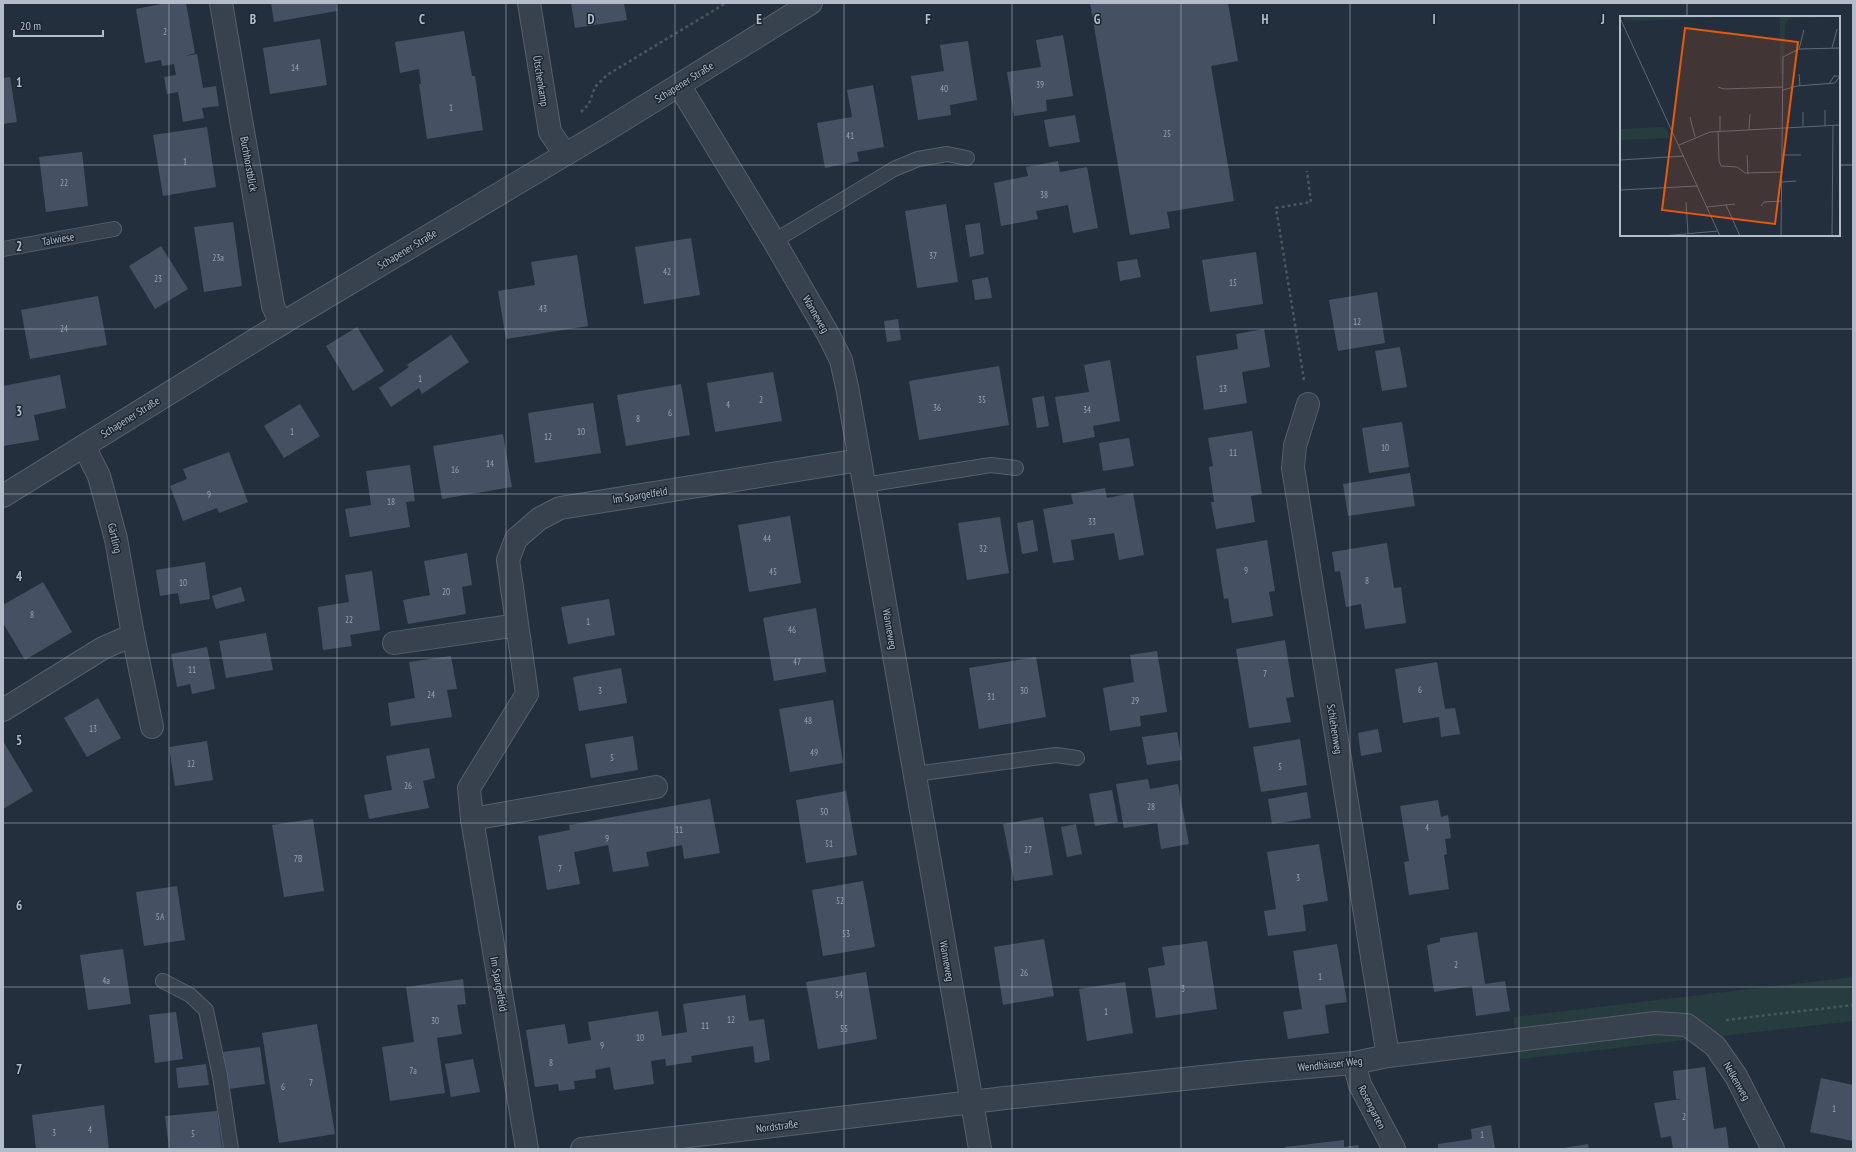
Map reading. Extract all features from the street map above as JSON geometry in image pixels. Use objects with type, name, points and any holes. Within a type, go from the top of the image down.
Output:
[{"type":"street","name":"Buchhorstblick","points":[[221,3],[273,306],[281,324]]},
{"type":"street","name":"Ütschenkamp","points":[[529,3],[550,132],[565,154]]},
{"type":"street","name":"Schapener Straße","points":[[3,496],[281,324],[679,85],[811,3]]},
{"type":"street","name":"Wanneweg","points":[[679,85],[774,241],[828,334],[840,360],[847,387],[860,460],[980,1149]]},
{"type":"street","name":"Schlehenweg","points":[[1308,404],[1295,446],[1293,468],[1388,1056]]},
{"type":"street","name":"Gärtling","points":[[84,446],[99,476],[116,539],[133,635],[152,727]]},
{"type":"street","name":"Im Spargelfeld","points":[[527,1149],[472,819],[469,788],[527,694],[508,560],[516,539],[539,519],[560,508],[860,460]]},
{"type":"street","points":[[394,643],[517,625]]},
{"type":"street","points":[[3,710],[103,648],[133,635]]},
{"type":"street","points":[[472,819],[656,787]]},
{"type":"street","name":"Wendhäuser Weg","points":[[972,1102],[1241,1073],[1354,1063],[1388,1056],[1655,1023],[1687,1025]]},
{"type":"street","name":"Nelkenweg","points":[[1687,1025],[1715,1046],[1736,1076],[1773,1149]]},
{"type":"street","name":"Rosengarten","points":[[1354,1063],[1360,1085],[1394,1149]]},
{"type":"street","name":"Nordstraße","points":[[582,1149],[698,1142],[972,1102]]},
{"type":"lane","points":[[774,241],[894,169],[918,159],[947,154],[967,158]]},
{"type":"lane","name":"Talwiese","points":[[3,248],[114,229]]},
{"type":"lane","points":[[864,485],[991,465],[1016,468]]},
{"type":"lane","points":[[915,774],[1056,755],[1077,758]]},
{"type":"lane","points":[[163,981],[190,995],[206,1010],[220,1076],[231,1149]]},
{"type":"path","points":[[550,132],[579,115],[589,104],[595,87],[607,75],[726,3]]},
{"type":"path","points":[[1307,171],[1311,202],[1276,208],[1308,404]]},
{"type":"path","points":[[1687,1025],[1853,1005]]},
{"type":"green space","points":[[1853,977],[1853,1021],[1519,1059],[1513,1017]]},
{"type":"building","points":[[166,3],[186,3],[195,53],[185,56],[197,54],[203,88],[216,86],[219,106],[202,108],[204,118],[183,122],[178,92],[167,94],[164,77],[176,75],[174,64],[162,66],[161,60],[145,63],[136,9]]},
{"type":"building","points":[[271,3],[336,3],[337,11],[274,22]]},
{"type":"building","points":[[571,3],[624,3],[627,20],[575,28]]},
{"type":"building","points":[[1090,3],[1228,3],[1238,61],[1211,66],[1234,201],[1167,212],[1170,228],[1130,235]]},
{"type":"building","points":[[464,31],[472,76],[475,76],[483,130],[427,139],[419,84],[421,84],[419,69],[400,73],[395,42]]},
{"type":"building","points":[[1063,35],[1073,96],[1046,100],[1047,111],[1014,116],[1007,72],[1041,67],[1036,40]]},
{"type":"building","points":[[320,39],[327,85],[270,94],[263,48]]},
{"type":"building","points":[[968,41],[977,100],[950,105],[951,115],[918,120],[911,76],[944,71],[940,45]]},
{"type":"building","points":[[10,77],[17,122],[3,124],[3,78]]},
{"type":"building","points":[[873,85],[884,147],[857,152],[859,161],[825,168],[817,123],[852,117],[847,90]]},
{"type":"building","points":[[1075,115],[1080,142],[1049,147],[1044,120]]},
{"type":"building","points":[[207,127],[216,187],[163,196],[153,135]]},
{"type":"building","points":[[82,152],[88,206],[46,212],[39,157]]},
{"type":"building","points":[[1058,161],[1060,172],[1087,167],[1098,228],[1073,233],[1068,205],[1036,211],[1038,219],[1001,226],[994,183],[1028,176],[1026,167]]},
{"type":"building","points":[[946,204],[958,282],[917,288],[905,211]]},
{"type":"building","points":[[233,222],[242,286],[204,292],[194,227]]},
{"type":"building","points":[[980,223],[984,254],[970,257],[965,225]]},
{"type":"building","points":[[691,238],[700,295],[644,304],[635,247]]},
{"type":"building","points":[[161,246],[188,289],[155,309],[129,266]]},
{"type":"building","points":[[1256,252],[1263,304],[1210,312],[1202,260]]},
{"type":"building","points":[[577,255],[588,326],[506,339],[498,291],[535,285],[531,262]]},
{"type":"building","points":[[1137,259],[1141,277],[1120,281],[1117,262]]},
{"type":"building","points":[[988,277],[992,298],[975,300],[972,280]]},
{"type":"building","points":[[1377,292],[1385,343],[1338,351],[1329,300]]},
{"type":"building","points":[[98,296],[107,345],[30,359],[21,310]]},
{"type":"building","points":[[898,319],[901,340],[887,342],[884,321]]},
{"type":"building","points":[[357,327],[384,371],[353,391],[326,346]]},
{"type":"building","points":[[1264,329],[1270,367],[1242,372],[1247,403],[1204,410],[1196,356],[1238,349],[1236,334]]},
{"type":"building","points":[[451,335],[469,362],[422,394],[419,388],[391,407],[379,388],[409,367],[407,365]]},
{"type":"building","points":[[1400,347],[1407,387],[1382,391],[1375,351]]},
{"type":"building","points":[[1110,360],[1120,421],[1093,426],[1095,437],[1063,443],[1055,397],[1089,392],[1084,365]]},
{"type":"building","points":[[999,366],[1009,425],[919,440],[909,381]]},
{"type":"building","points":[[773,372],[782,421],[715,432],[707,383]]},
{"type":"building","points":[[60,375],[66,408],[34,415],[39,440],[3,446],[3,386]]},
{"type":"building","points":[[681,384],[690,435],[626,446],[617,395]]},
{"type":"building","points":[[1044,396],[1049,426],[1037,428],[1032,398]]},
{"type":"building","points":[[593,403],[601,453],[535,463],[528,413]]},
{"type":"building","points":[[300,404],[320,436],[284,458],[264,426]]},
{"type":"building","points":[[1402,422],[1409,467],[1369,473],[1362,428]]},
{"type":"building","points":[[1252,431],[1262,494],[1251,496],[1255,522],[1216,529],[1211,502],[1214,502],[1209,467],[1213,466],[1208,438]]},
{"type":"building","points":[[503,434],[512,487],[442,499],[433,446]]},
{"type":"building","points":[[1129,438],[1134,466],[1103,471],[1099,443]]},
{"type":"building","points":[[229,452],[248,502],[219,513],[217,508],[183,521],[170,486],[187,479],[183,469]]},
{"type":"building","points":[[410,465],[415,501],[406,502],[410,527],[350,537],[345,509],[371,505],[366,471]]},
{"type":"building","points":[[1410,473],[1415,506],[1348,516],[1343,484]]},
{"type":"building","points":[[1105,488],[1107,498],[1133,493],[1144,555],[1119,560],[1114,533],[1071,540],[1074,560],[1053,563],[1043,509],[1073,504],[1071,494]]},
{"type":"building","points":[[790,516],[801,583],[749,592],[738,525]]},
{"type":"building","points":[[1000,517],[1009,573],[967,580],[958,523]]},
{"type":"building","points":[[1033,520],[1038,551],[1022,554],[1017,523]]},
{"type":"building","points":[[1267,540],[1275,591],[1269,592],[1273,616],[1232,623],[1228,598],[1224,599],[1216,549]]},
{"type":"building","points":[[1387,543],[1394,588],[1401,587],[1406,623],[1365,629],[1361,604],[1346,607],[1340,571],[1335,572],[1332,552]]},
{"type":"building","points":[[467,553],[472,585],[462,587],[466,614],[408,624],[403,600],[430,595],[424,561]]},
{"type":"building","points":[[205,562],[210,599],[180,604],[178,593],[160,596],[156,570]]},
{"type":"building","points":[[372,571],[380,630],[350,635],[352,646],[323,650],[318,607],[349,602],[345,575]]},
{"type":"building","points":[[43,582],[72,632],[25,660],[3,623],[3,605]]},
{"type":"building","points":[[241,587],[245,601],[216,609],[212,596]]},
{"type":"building","points":[[609,599],[615,635],[568,644],[561,607]]},
{"type":"building","points":[[816,608],[826,672],[774,681],[763,618]]},
{"type":"building","points":[[266,633],[273,670],[226,678],[219,641]]},
{"type":"building","points":[[1285,640],[1294,697],[1286,698],[1291,722],[1249,728],[1236,649]]},
{"type":"building","points":[[207,647],[215,689],[192,694],[190,684],[177,687],[171,654]]},
{"type":"building","points":[[1157,651],[1167,712],[1140,716],[1141,726],[1110,731],[1103,688],[1134,682],[1130,655]]},
{"type":"building","points":[[451,656],[457,689],[447,690],[452,717],[391,726],[388,703],[415,698],[409,662]]},
{"type":"building","points":[[1036,657],[1046,717],[979,729],[969,668]]},
{"type":"building","points":[[1437,662],[1445,709],[1455,708],[1460,734],[1441,737],[1439,717],[1403,723],[1395,669]]},
{"type":"building","points":[[621,668],[627,703],[579,711],[573,677]]},
{"type":"building","points":[[98,698],[121,738],[87,757],[64,718]]},
{"type":"building","points":[[833,700],[843,763],[790,772],[779,709]]},
{"type":"building","points":[[1378,729],[1382,752],[1361,756],[1358,733]]},
{"type":"building","points":[[1177,732],[1182,760],[1147,765],[1142,737]]},
{"type":"building","points":[[633,736],[638,770],[591,778],[585,744]]},
{"type":"building","points":[[1300,739],[1307,785],[1261,792],[1253,747]]},
{"type":"building","points":[[3,741],[33,791],[3,809]]},
{"type":"building","points":[[207,741],[213,780],[175,786],[169,747]]},
{"type":"building","points":[[429,748],[435,778],[423,781],[429,808],[369,819],[364,795],[392,790],[386,756]]},
{"type":"building","points":[[1148,779],[1150,789],[1178,784],[1189,844],[1161,849],[1157,823],[1124,828],[1116,784]]},
{"type":"building","points":[[1112,790],[1118,822],[1095,826],[1089,794]]},
{"type":"building","points":[[846,791],[857,855],[806,863],[796,800]]},
{"type":"building","points":[[1307,792],[1311,818],[1272,824],[1268,799]]},
{"type":"building","points":[[710,799],[720,853],[684,859],[682,845],[646,852],[649,866],[613,872],[608,845],[574,852],[580,884],[547,890],[538,836],[570,830],[569,825]]},
{"type":"building","points":[[1438,800],[1441,817],[1448,815],[1451,838],[1445,839],[1447,854],[1444,855],[1449,889],[1409,895],[1404,862],[1409,861],[1400,806]]},
{"type":"building","points":[[1043,817],[1053,875],[1014,881],[1003,824]]},
{"type":"building","points":[[313,819],[324,891],[284,897],[272,825]]},
{"type":"building","points":[[1076,824],[1082,854],[1067,857],[1061,827]]},
{"type":"building","points":[[1319,844],[1328,901],[1303,905],[1306,931],[1268,936],[1264,911],[1276,909],[1267,852]]},
{"type":"building","points":[[863,881],[875,947],[823,956],[812,890]]},
{"type":"building","points":[[177,886],[185,940],[144,946],[136,892]]},
{"type":"building","points":[[1477,932],[1485,984],[1505,981],[1510,1011],[1476,1016],[1472,986],[1434,992],[1427,945],[1440,942],[1440,938]]},
{"type":"building","points":[[1044,939],[1054,996],[1003,1005],[994,947]]},
{"type":"building","points":[[1207,941],[1217,1009],[1156,1018],[1148,968],[1165,965],[1162,947]]},
{"type":"building","points":[[1337,944],[1347,1002],[1325,1005],[1329,1033],[1288,1039],[1283,1012],[1302,1009],[1293,951]]},
{"type":"building","points":[[123,949],[131,1004],[88,1010],[80,955]]},
{"type":"building","points":[[866,972],[877,1039],[818,1049],[806,982]]},
{"type":"building","points":[[463,979],[466,1004],[457,1005],[462,1034],[437,1038],[445,1093],[390,1101],[382,1047],[414,1042],[406,987]]},
{"type":"building","points":[[1125,982],[1133,1033],[1087,1041],[1079,989]]},
{"type":"building","points":[[745,995],[749,1021],[764,1019],[770,1060],[755,1063],[753,1046],[691,1056],[692,1062],[666,1066],[665,1059],[651,1061],[654,1084],[614,1090],[610,1067],[595,1070],[596,1078],[574,1081],[575,1089],[559,1091],[558,1084],[535,1087],[526,1030],[565,1024],[568,1044],[591,1040],[588,1022],[658,1011],[662,1036],[687,1032],[683,1004]]},
{"type":"building","points":[[176,1012],[183,1059],[155,1063],[149,1015]]},
{"type":"building","points":[[317,1024],[335,1134],[279,1143],[262,1033]]},
{"type":"building","points":[[260,1047],[265,1084],[228,1089],[223,1052]]},
{"type":"building","points":[[473,1059],[480,1092],[451,1097],[445,1064]]},
{"type":"building","points":[[206,1064],[209,1085],[178,1088],[176,1068]]},
{"type":"building","points":[[1705,1067],[1714,1129],[1726,1127],[1729,1149],[1673,1149],[1671,1136],[1661,1138],[1654,1103],[1682,1099],[1676,1099],[1673,1071]]},
{"type":"building","points":[[1821,1078],[1853,1085],[1853,1141],[1810,1132]]},
{"type":"building","points":[[104,1105],[109,1149],[36,1149],[32,1115]]},
{"type":"building","points":[[217,1111],[222,1149],[169,1149],[165,1116]]},
{"type":"building","points":[[1491,1125],[1495,1149],[1438,1149],[1438,1144],[1472,1139],[1471,1129]]},
{"type":"building","points":[[1344,1140],[1344,1147],[1358,1145],[1359,1149],[1285,1149],[1285,1147]]},
{"type":"building","points":[[1588,1144],[1589,1149],[1564,1149],[1564,1148]]}]
